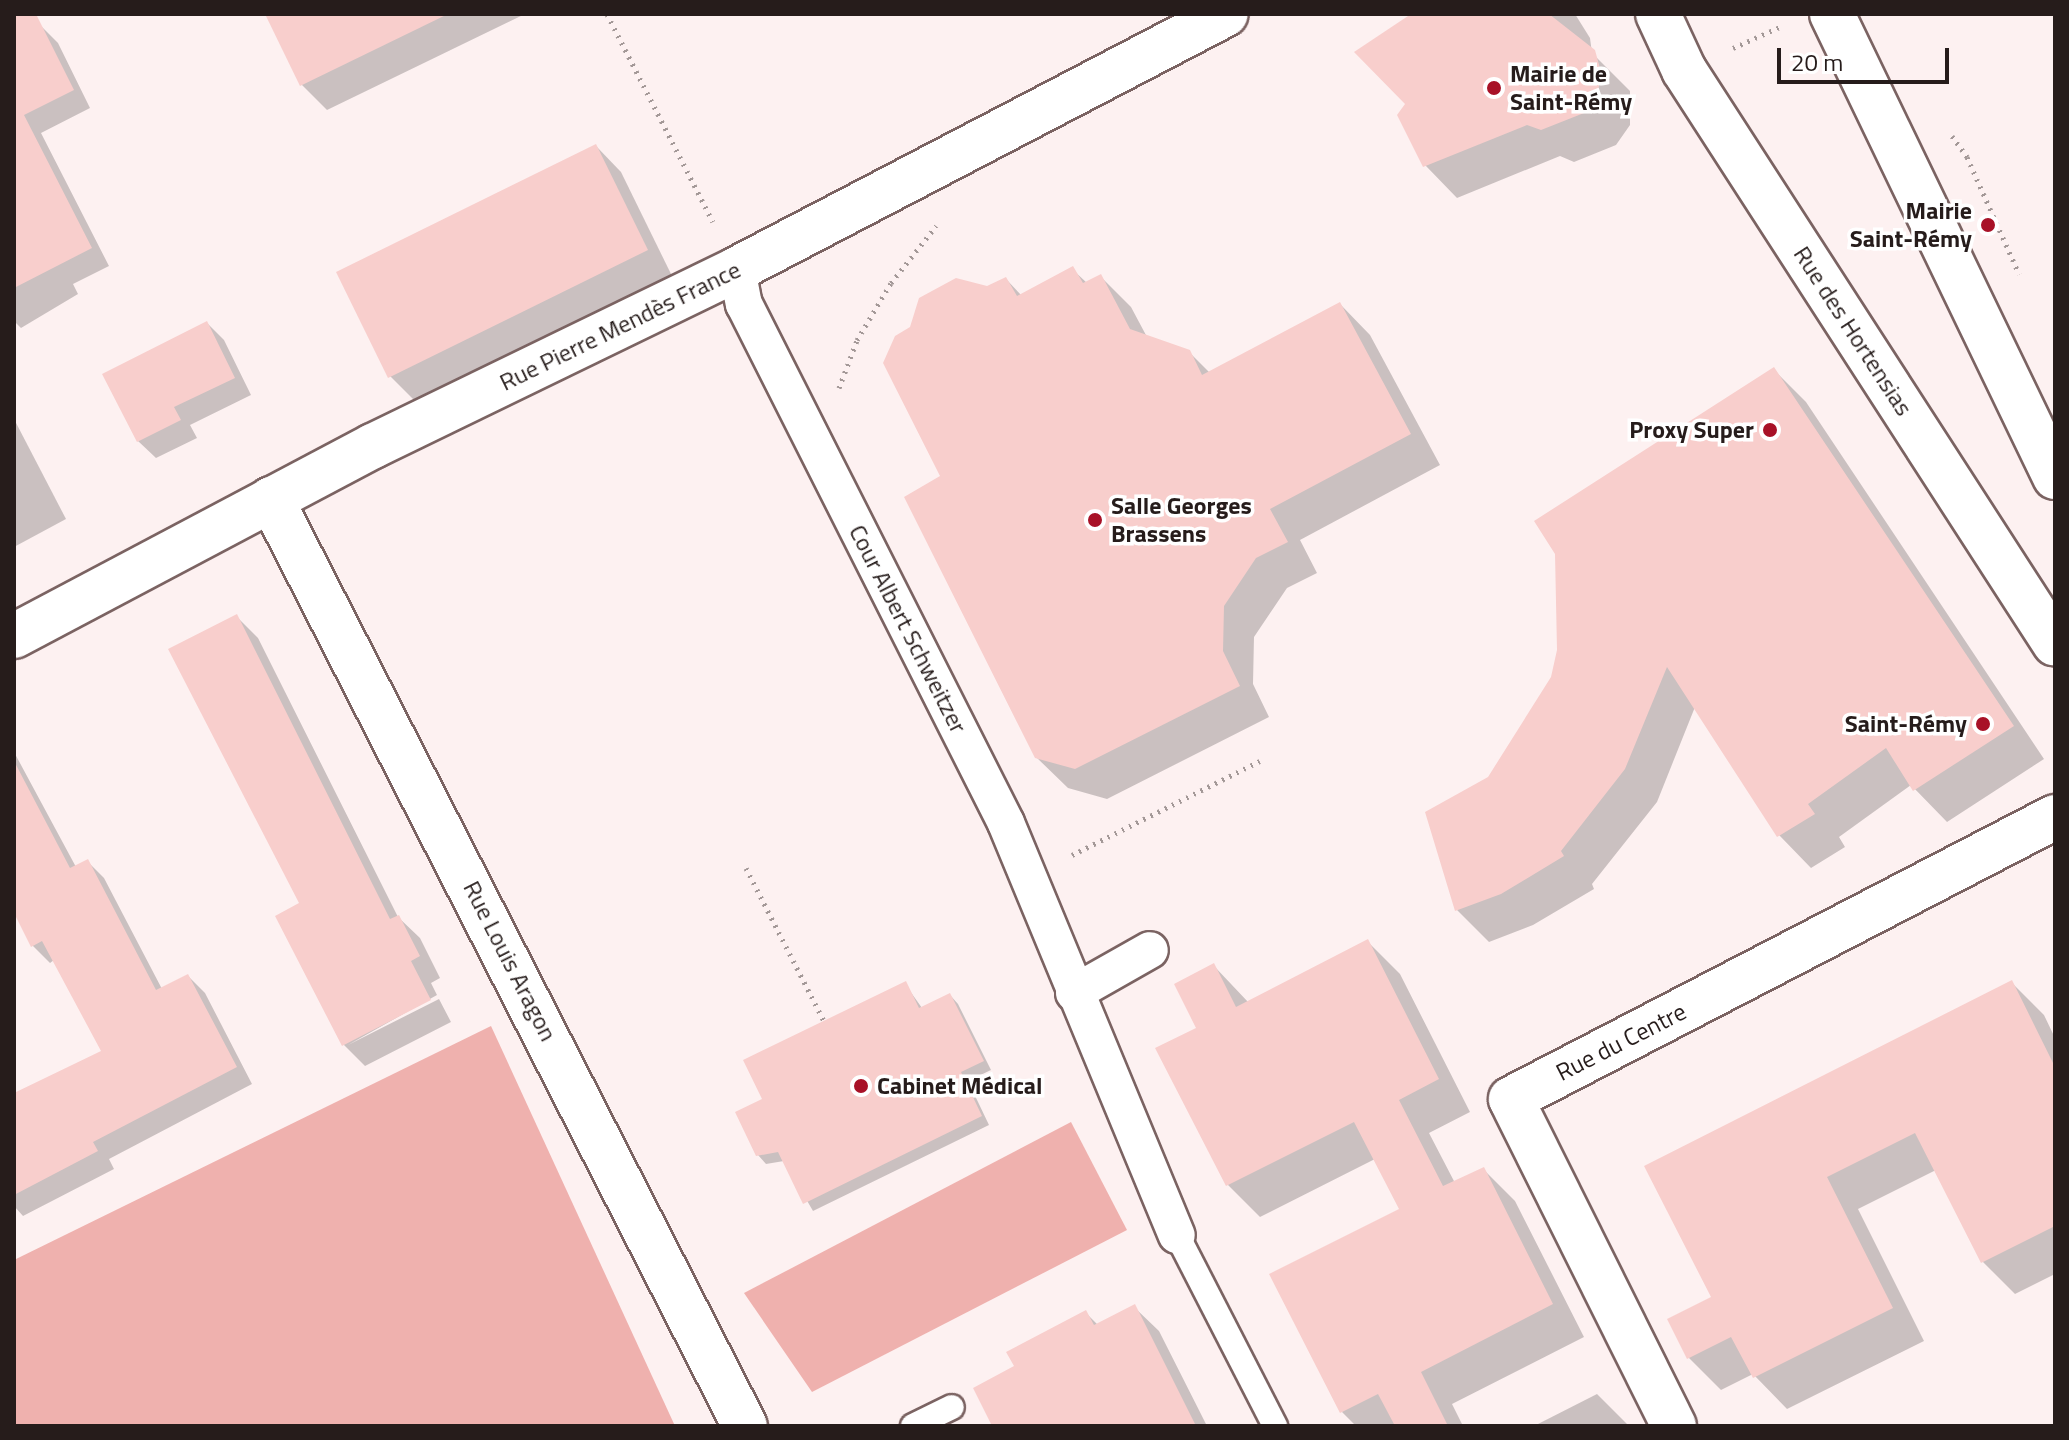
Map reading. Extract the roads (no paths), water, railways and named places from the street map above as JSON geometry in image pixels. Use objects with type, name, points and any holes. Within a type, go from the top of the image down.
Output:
[{"type":"street","name":"Rue Pierre Mendès France","points":[[14,636],[271,499],[737,269],[1226,14]]},
{"type":"street","name":"Rue des Hortensias","points":[[1658,14],[1684,70],[2055,644]]},
{"type":"street","points":[[1814,17],[2055,477]]},
{"type":"street","name":"Cour Albert Schweitzer","points":[[737,269],[744,304],[1006,823],[1177,1235]]},
{"type":"street","name":"Rue Louis Aragon","points":[[271,499],[745,1426]]},
{"type":"street","name":"Rue du Centre","points":[[1674,1426],[1511,1099],[2055,817]]},
{"type":"street","points":[[1074,993],[1150,950]]},
{"type":"lane","points":[[1177,1235],[1275,1426]]},
{"type":"lane","points":[[913,1426],[952,1407]]},
{"type":"place","name":"Mairie de Saint-Rémy","points":[[1494,88]]},
{"type":"place","name":"Mairie Saint-Rémy","points":[[1988,225]]},
{"type":"place","name":"Proxy Super","points":[[1770,430]]},
{"type":"place","name":"Salle Georges Brassens","points":[[1095,520]]},
{"type":"place","name":"Saint-Rémy","points":[[1983,724]]},
{"type":"place","name":"Cabinet Médical","points":[[861,1086]]}]
